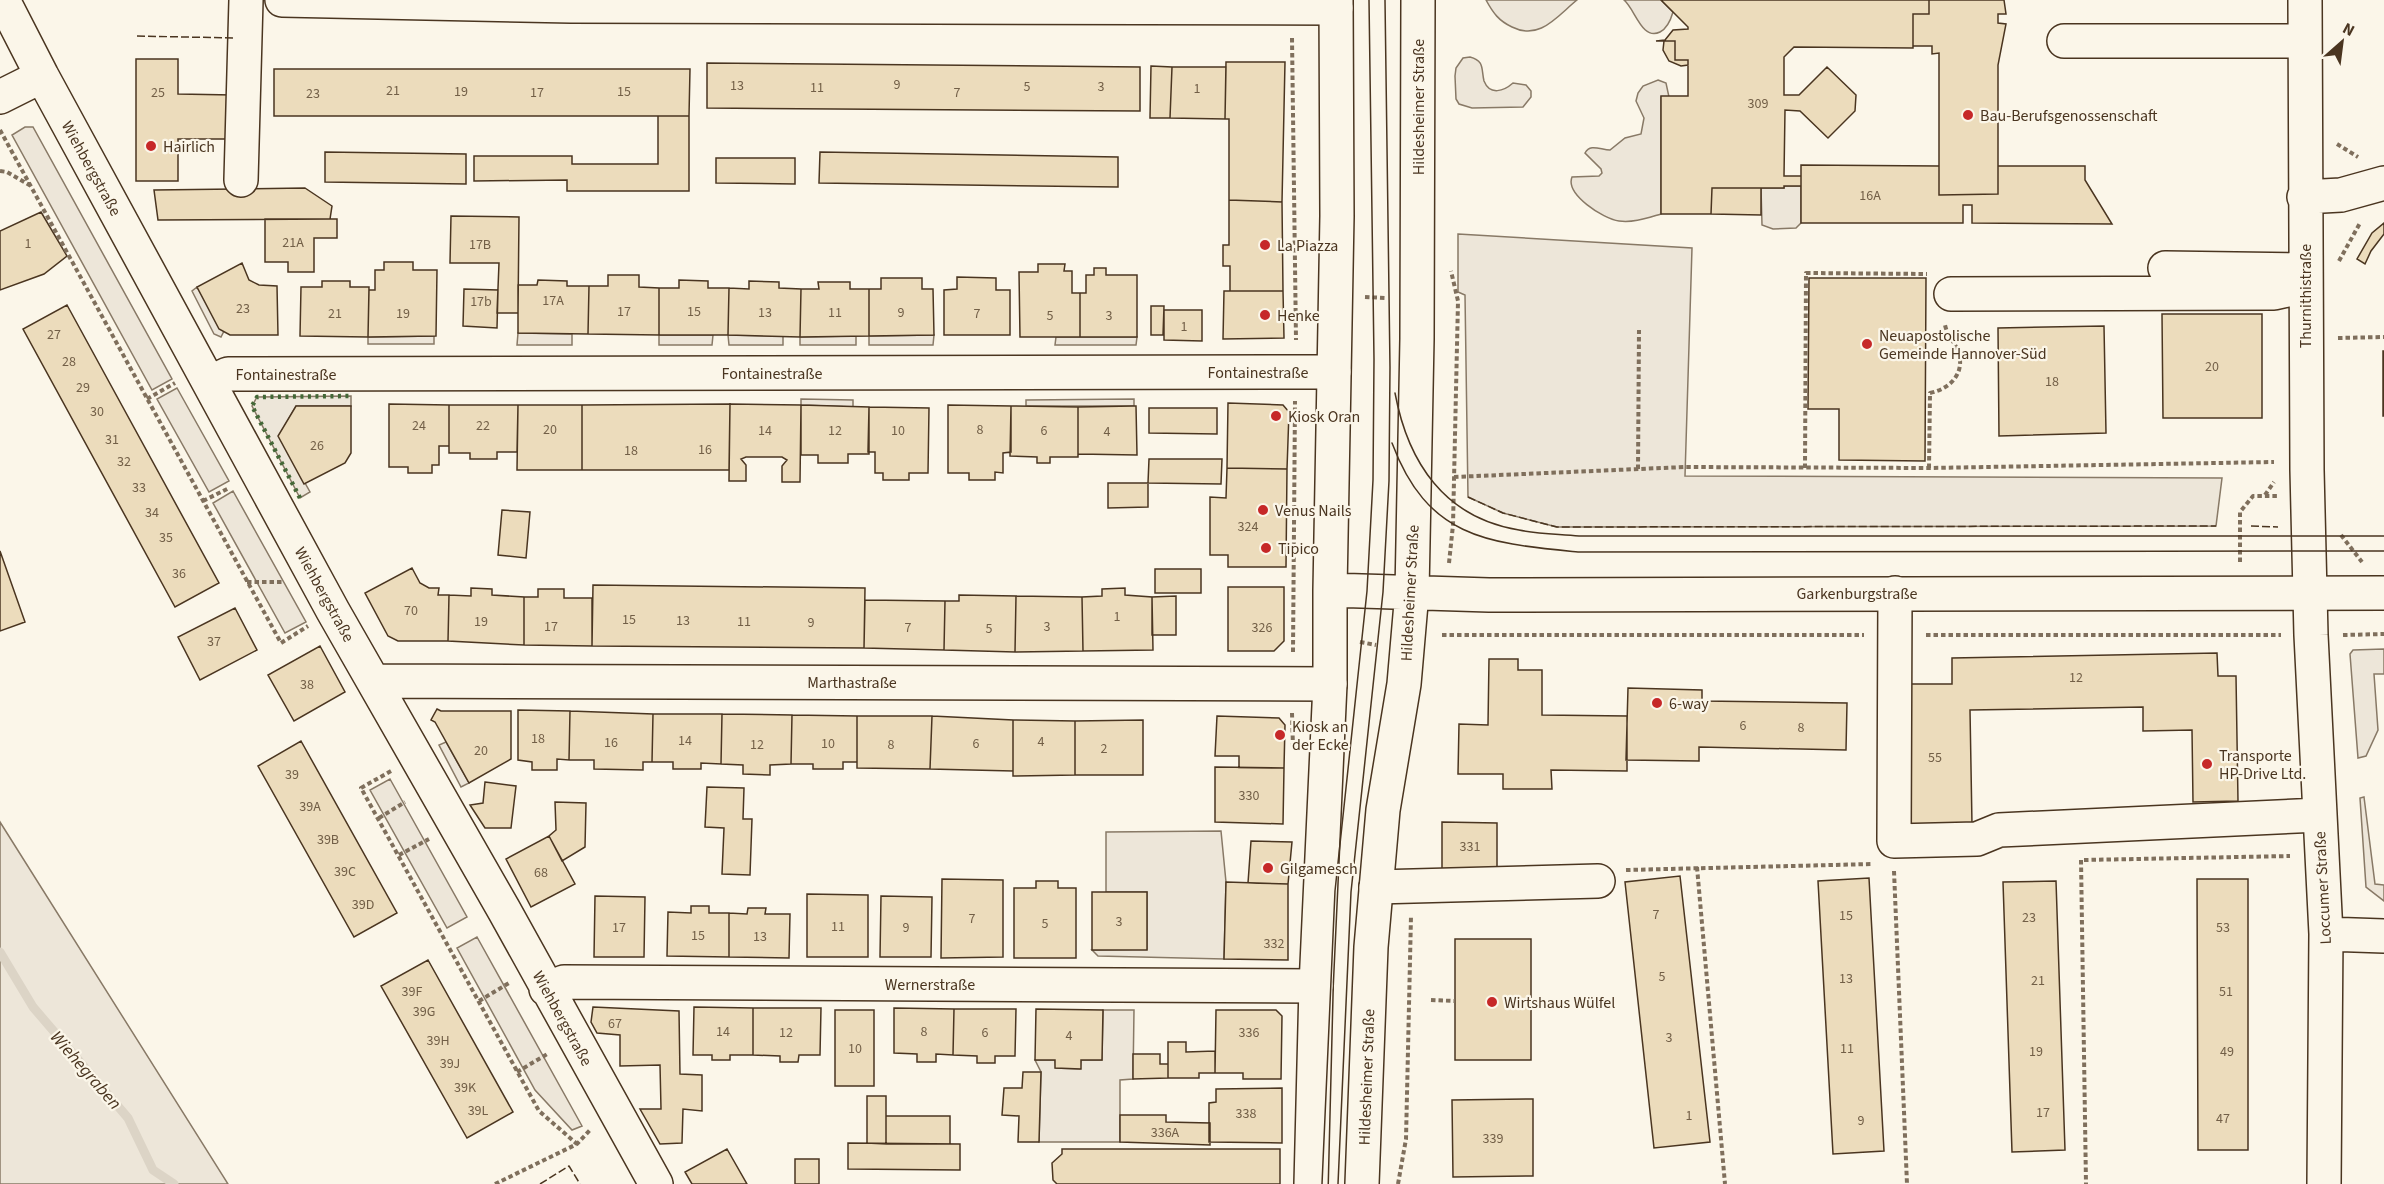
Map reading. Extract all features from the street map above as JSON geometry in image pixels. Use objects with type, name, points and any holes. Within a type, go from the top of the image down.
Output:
[{"type":"street","points":[[241,180],[246,0]]},
{"type":"street","points":[[282,0],[1098,4],[1292,9],[1336,4],[1336,216],[1330,684],[1316,986],[1311,1184]]},
{"type":"street","name":"Hildesheimer Straße","points":[[1362,1184],[1371,947],[1376,887],[1383,810],[1404,684],[1412,592],[1417,339],[1418,0]]},
{"type":"street","name":"Thurnithistraße","points":[[2305,0],[2304,278],[2309,592]]},
{"type":"street","name":"Wiehbergstraße","points":[[15,4],[42,76],[211,382],[333,611],[656,1184]]},
{"type":"street","points":[[2064,41],[2305,40]]},
{"type":"street","points":[[0,97],[42,76]]},
{"type":"street","points":[[2304,197],[2341,195],[2384,183]]},
{"type":"street","points":[[2165,268],[2304,278]]},
{"type":"street","points":[[1952,294],[2274,293],[2304,278]]},
{"type":"street","name":"Fontainestraße","points":[[211,382],[228,374],[1334,372]]},
{"type":"street","name":"Garkenburgstraße","points":[[1330,590],[1445,593],[2384,593]]},
{"type":"street","name":"Loccumer Straße","points":[[2309,592],[2326,934],[2324,1184]]},
{"type":"street","points":[[1895,593],[1894,841],[1977,839],[1999,830],[2319,815]]},
{"type":"street","name":"Marthastraße","points":[[374,681],[1330,684]]},
{"type":"street","points":[[1376,887],[1598,881]]},
{"type":"street","points":[[2326,934],[2384,936]]},
{"type":"street","name":"Wernerstraße","points":[[546,989],[564,982],[1316,986]]},
{"type":"path","points":[[1292,9],[1296,371],[1292,625]]},
{"type":"path","points":[[0,129],[281,643],[333,611]]},
{"type":"path","points":[[0,171],[7,172],[32,187]]},
{"type":"path","points":[[2337,265],[2361,221],[2368,218]]},
{"type":"path","points":[[1805,468],[1806,273],[1931,274],[1948,282],[1952,294],[1945,325],[1947,335],[1958,352],[1959,364],[1957,376],[1950,385],[1942,391],[1930,393],[1929,468]]},
{"type":"path","points":[[1638,469],[1639,330]]},
{"type":"path","points":[[2338,338],[2384,337]]},
{"type":"path","points":[[147,399],[178,381]]},
{"type":"path","points":[[1442,635],[1453,525],[1454,477],[1638,469],[1929,468],[2274,462]]},
{"type":"path","points":[[204,501],[236,485]]},
{"type":"path","points":[[2242,635],[2240,512],[2253,496],[2265,496]]},
{"type":"path","points":[[247,582],[290,582]]},
{"type":"path","points":[[392,771],[361,788],[539,1111],[576,1144],[495,1184]]},
{"type":"path","points":[[379,818],[408,800]]},
{"type":"path","points":[[399,855],[430,838]]},
{"type":"path","points":[[2082,861],[2086,1184]]},
{"type":"path","points":[[1894,864],[1907,1184]]},
{"type":"path","points":[[1697,867],[1725,1184]]},
{"type":"path","points":[[479,1002],[510,983]]},
{"type":"path","points":[[1431,1000],[1455,1001]]},
{"type":"path","points":[[516,1072],[550,1053]]},
{"type":"shaded area","points":[[1486,0],[1577,0],[1540,29],[1522,31],[1503,22]]},
{"type":"shaded area","points":[[1624,0],[1661,0],[1673,12],[1665,28],[1654,34],[1648,32],[1639,23]]},
{"type":"shaded area","points":[[1470,57],[1480,63],[1484,81],[1490,89],[1501,90],[1513,83],[1526,85],[1531,91],[1531,97],[1523,107],[1472,108],[1459,104],[1456,99],[1456,68],[1463,58]]},
{"type":"shaded area","points":[[1658,80],[1666,83],[1669,97],[1661,97],[1661,214],[1640,220],[1612,219],[1595,211],[1580,198],[1571,184],[1572,177],[1599,176],[1602,173],[1601,169],[1585,153],[1590,148],[1610,150],[1625,138],[1641,134],[1644,118],[1636,101],[1638,93],[1643,86]]},
{"type":"shaded area","points":[[25,127],[33,127],[172,379],[152,390],[12,135]]},
{"type":"shaded area","points":[[1784,186],[1801,186],[1801,223],[1796,228],[1773,229],[1762,225],[1761,188],[1784,188]]},
{"type":"shaded area","points":[[1458,234],[1692,248],[1685,476],[2222,478],[2216,526],[1557,527],[1503,513],[1468,497],[1465,295],[1458,292]]},
{"type":"shaded area","points":[[197,287],[224,331],[221,337],[214,334],[192,291]]},
{"type":"shaded area","points":[[518,333],[572,334],[572,345],[517,345]]},
{"type":"shaded area","points":[[659,335],[713,335],[712,345],[659,345]]},
{"type":"shaded area","points":[[728,335],[783,336],[783,345],[729,345]]},
{"type":"shaded area","points":[[934,335],[933,345],[869,345],[869,336]]},
{"type":"shaded area","points":[[434,336],[434,344],[368,344],[368,337]]},
{"type":"shaded area","points":[[856,336],[856,345],[800,345],[800,337]]},
{"type":"shaded area","points":[[1056,337],[1137,337],[1136,345],[1055,345]]},
{"type":"shaded area","points":[[177,388],[229,481],[209,492],[157,399]]},
{"type":"shaded area","points":[[351,396],[351,406],[296,406],[279,436],[310,492],[300,498],[252,406],[257,397]]},
{"type":"shaded area","points":[[801,399],[853,400],[853,407],[801,405]]},
{"type":"shaded area","points":[[1134,399],[1134,406],[1026,406],[1026,400]]},
{"type":"shaded area","points":[[233,491],[306,622],[285,633],[213,503]]},
{"type":"shaded area","points":[[2384,649],[2384,674],[2374,674],[2378,730],[2366,756],[2358,758],[2350,654],[2353,650]]},
{"type":"shaded area","points":[[446,742],[469,783],[461,787],[439,745]]},
{"type":"shaded area","points":[[390,779],[467,917],[447,928],[370,790]]},
{"type":"shaded area","points":[[2364,797],[2375,884],[2384,885],[2384,901],[2366,887],[2360,798]]},
{"type":"shaded area","points":[[0,822],[228,1184],[0,1184]]},
{"type":"shaded area","points":[[1221,831],[1226,882],[1224,959],[1098,956],[1092,950],[1147,949],[1147,892],[1106,892],[1106,832]]},
{"type":"shaded area","points":[[477,937],[582,1126],[572,1130],[535,1090],[457,948]]},
{"type":"shaded area","points":[[1103,1010],[1134,1010],[1133,1079],[1120,1080],[1120,1142],[1039,1142],[1041,1072],[1035,1060],[1055,1060],[1056,1068],[1080,1069],[1081,1060],[1102,1060]]},
{"type":"building","points":[[1661,0],[1929,0],[1929,14],[1913,14],[1913,48],[1794,47],[1784,57],[1784,95],[1799,95],[1827,67],[1856,95],[1855,111],[1828,138],[1800,111],[1785,110],[1784,176],[1801,176],[1801,186],[1712,188],[1711,214],[1661,214],[1661,96],[1688,96],[1688,60],[1675,60],[1675,41],[1656,41],[1665,40],[1673,30],[1688,29],[1688,27]]},
{"type":"building","name":"Bau-Berufsgenossenschaft","points":[[1929,0],[2004,0],[2006,14],[1998,14],[1998,23],[2006,24],[1998,65],[1998,194],[1939,195],[1939,53],[1932,54],[1932,46],[1913,46],[1913,14],[1929,14]]},
{"type":"building","points":[[1664,41],[1675,41],[1675,60],[1688,60],[1688,65],[1681,66],[1669,61],[1663,50]]},
{"type":"building","points":[[136,59],[178,59],[178,94],[233,95],[233,139],[178,139],[178,181],[136,181]]},
{"type":"building","points":[[1226,62],[1285,62],[1282,202],[1229,200],[1229,119],[1225,119]]},
{"type":"building","points":[[707,63],[1140,67],[1140,111],[707,108]]},
{"type":"building","points":[[1151,66],[1172,67],[1170,118],[1150,118]]},
{"type":"building","points":[[1172,67],[1226,67],[1225,119],[1170,118]]},
{"type":"building","points":[[274,69],[690,69],[689,116],[274,116]]},
{"type":"building","points":[[658,116],[689,116],[689,191],[567,191],[567,180],[474,181],[474,156],[572,156],[572,164],[658,164]]},
{"type":"building","points":[[325,152],[466,154],[466,184],[325,182]]},
{"type":"building","points":[[820,152],[1118,157],[1118,187],[819,183]]},
{"type":"building","points":[[716,158],[795,158],[795,184],[716,183]]},
{"type":"building","points":[[1801,165],[1939,166],[1939,195],[1998,194],[1998,166],[2085,166],[2085,180],[2112,224],[1972,223],[1972,205],[1963,205],[1963,223],[1801,223]]},
{"type":"building","points":[[305,188],[332,206],[330,219],[158,220],[154,190]]},
{"type":"building","points":[[1712,188],[1761,188],[1761,215],[1711,214]]},
{"type":"building","points":[[1229,200],[1282,202],[1283,291],[1230,291],[1230,266],[1223,266],[1223,245],[1229,245]]},
{"type":"building","points":[[41,212],[67,256],[44,274],[0,290],[0,231]]},
{"type":"building","points":[[451,216],[519,217],[518,313],[497,313],[499,263],[450,263]]},
{"type":"building","points":[[265,219],[337,219],[337,238],[314,238],[314,272],[288,272],[288,262],[265,262]]},
{"type":"building","points":[[2384,223],[2384,234],[2371,251],[2365,264],[2357,259],[2372,233]]},
{"type":"building","points":[[384,262],[413,262],[413,270],[437,270],[436,336],[368,337],[369,290],[375,290],[375,270],[384,270]]},
{"type":"building","points":[[242,263],[249,280],[259,285],[277,286],[278,335],[230,335],[219,329],[197,287]]},
{"type":"building","points":[[1038,264],[1065,264],[1064,271],[1072,271],[1072,293],[1080,293],[1080,337],[1020,337],[1019,272],[1038,272]]},
{"type":"building","points":[[1094,268],[1106,268],[1106,275],[1137,275],[1137,337],[1080,337],[1080,293],[1086,293],[1086,275],[1094,275]]},
{"type":"building","points":[[608,275],[639,275],[639,287],[659,288],[659,335],[588,334],[589,286],[608,286]]},
{"type":"building","points":[[957,277],[996,278],[996,290],[1010,290],[1010,335],[944,335],[944,290],[957,289]]},
{"type":"building","points":[[881,278],[922,278],[922,289],[933,289],[934,335],[869,336],[869,289],[881,289]]},
{"type":"building","name":"Neuapostolische Gemeinde Hannover-Süd","points":[[1809,278],[1926,278],[1925,461],[1839,460],[1839,409],[1808,409]]},
{"type":"building","points":[[538,280],[567,281],[567,286],[589,286],[588,334],[518,333],[518,285],[537,285]]},
{"type":"building","points":[[679,280],[708,281],[708,288],[729,288],[728,335],[659,335],[659,288],[679,288]]},
{"type":"building","points":[[322,281],[350,281],[350,287],[369,287],[368,337],[300,336],[301,287],[322,287]]},
{"type":"building","points":[[749,281],[779,282],[779,288],[801,289],[800,337],[728,335],[729,288],[749,289]]},
{"type":"building","points":[[818,282],[850,282],[850,289],[869,289],[869,336],[800,337],[801,289],[819,289]]},
{"type":"building","points":[[464,289],[498,290],[497,328],[463,326]]},
{"type":"building","points":[[1224,291],[1283,291],[1284,338],[1223,339]]},
{"type":"building","points":[[67,305],[219,583],[175,607],[23,329]]},
{"type":"building","points":[[1151,306],[1164,306],[1163,335],[1151,335]]},
{"type":"building","points":[[1164,310],[1202,310],[1202,341],[1164,340]]},
{"type":"building","points":[[2162,314],[2262,314],[2262,418],[2163,418]]},
{"type":"building","points":[[2104,326],[2106,433],[1999,436],[1998,328]]},
{"type":"building","points":[[2384,351],[2384,416],[2383,416]]},
{"type":"building","points":[[1228,403],[1283,405],[1289,412],[1287,469],[1227,468]]},
{"type":"building","points":[[389,404],[449,405],[449,446],[439,446],[439,465],[432,465],[432,473],[408,473],[408,467],[389,467]]},
{"type":"building","points":[[730,404],[801,405],[800,482],[782,482],[782,466],[787,460],[782,457],[741,459],[746,465],[746,481],[729,481]]},
{"type":"building","points":[[730,404],[729,470],[582,470],[582,405]]},
{"type":"building","points":[[449,405],[518,405],[517,452],[497,452],[497,459],[470,459],[470,453],[449,453]]},
{"type":"building","points":[[518,405],[582,405],[582,470],[517,470]]},
{"type":"building","points":[[801,405],[869,407],[869,454],[848,454],[848,463],[818,463],[818,455],[801,455]]},
{"type":"building","points":[[948,405],[1011,406],[1011,452],[1003,453],[1003,473],[995,472],[995,480],[969,480],[969,473],[948,473]]},
{"type":"building","points":[[296,406],[351,406],[351,453],[345,463],[304,484],[278,436]]},
{"type":"building","points":[[1011,406],[1078,407],[1078,457],[1050,457],[1050,463],[1037,463],[1037,457],[1010,456]]},
{"type":"building","points":[[1136,406],[1137,455],[1078,454],[1078,407]]},
{"type":"building","points":[[869,407],[929,408],[928,473],[909,473],[909,480],[883,480],[883,473],[875,473],[875,452],[868,452]]},
{"type":"building","points":[[1149,408],[1217,408],[1217,434],[1149,433]]},
{"type":"building","points":[[1149,459],[1222,459],[1221,484],[1148,483]]},
{"type":"building","points":[[1227,468],[1287,469],[1286,567],[1228,567],[1228,555],[1210,555],[1210,497],[1226,498]]},
{"type":"building","points":[[1108,483],[1148,483],[1148,507],[1108,508]]},
{"type":"building","points":[[502,510],[530,512],[526,558],[498,555]]},
{"type":"building","points":[[0,551],[25,622],[0,631]]},
{"type":"building","points":[[412,568],[420,583],[429,588],[439,588],[438,595],[449,595],[448,641],[398,641],[388,636],[365,593]]},
{"type":"building","points":[[1155,569],[1201,569],[1201,593],[1155,593]]},
{"type":"building","points":[[593,585],[865,588],[864,648],[592,646]]},
{"type":"building","points":[[1228,587],[1284,587],[1284,641],[1274,651],[1228,651]]},
{"type":"building","points":[[471,588],[492,589],[492,595],[524,597],[524,645],[448,641],[449,595],[471,596]]},
{"type":"building","points":[[1125,588],[1125,595],[1152,597],[1153,650],[1083,651],[1082,597],[1102,596],[1102,589]]},
{"type":"building","points":[[538,589],[564,589],[564,598],[592,598],[592,646],[524,645],[524,597],[538,597]]},
{"type":"building","points":[[959,595],[1016,596],[1015,652],[944,650],[945,601],[959,601]]},
{"type":"building","points":[[1016,596],[1082,597],[1083,651],[1015,652]]},
{"type":"building","points":[[1176,596],[1176,635],[1152,635],[1152,597]]},
{"type":"building","points":[[865,600],[945,601],[944,650],[864,648]]},
{"type":"building","points":[[235,608],[257,650],[200,680],[178,637]]},
{"type":"building","points":[[320,646],[345,692],[294,721],[268,675]]},
{"type":"building","points":[[2217,653],[2218,676],[2236,676],[2238,801],[2193,802],[2192,730],[2143,731],[2143,707],[1970,710],[1972,825],[1902,826],[1900,684],[1952,684],[1952,658]]},
{"type":"building","points":[[1489,659],[1518,659],[1518,670],[1542,670],[1542,715],[1627,716],[1627,771],[1551,770],[1552,789],[1503,789],[1503,774],[1458,774],[1459,724],[1488,725]]},
{"type":"building","points":[[1628,688],[1702,690],[1702,701],[1847,703],[1846,750],[1699,747],[1699,761],[1626,760]]},
{"type":"building","points":[[437,709],[441,711],[511,711],[511,759],[469,783],[435,722],[431,720]]},
{"type":"building","points":[[518,710],[570,711],[569,760],[557,759],[557,770],[532,770],[532,762],[518,760]]},
{"type":"building","points":[[570,711],[653,714],[652,762],[643,762],[643,770],[594,769],[594,760],[569,760]]},
{"type":"building","points":[[653,714],[722,714],[721,764],[701,763],[701,769],[673,769],[673,762],[652,762]]},
{"type":"building","points":[[722,714],[792,715],[791,764],[770,765],[770,775],[743,774],[743,765],[721,764]]},
{"type":"building","points":[[792,715],[857,716],[857,762],[843,762],[843,769],[813,769],[813,764],[791,764]]},
{"type":"building","points":[[857,716],[932,716],[930,769],[857,768]]},
{"type":"building","points":[[932,716],[1013,720],[1013,771],[930,769]]},
{"type":"building","points":[[1217,716],[1279,718],[1285,725],[1284,768],[1239,768],[1239,756],[1215,756]]},
{"type":"building","points":[[1013,720],[1075,721],[1075,775],[1013,776]]},
{"type":"building","points":[[1143,720],[1143,775],[1075,775],[1075,721]]},
{"type":"building","points":[[301,741],[397,913],[354,937],[258,766]]},
{"type":"building","points":[[1215,767],[1284,768],[1283,824],[1215,822]]},
{"type":"building","points":[[485,782],[516,786],[511,828],[485,828],[470,805],[483,803]]},
{"type":"building","points":[[707,787],[744,788],[743,819],[752,819],[750,875],[722,874],[724,828],[705,827]]},
{"type":"building","points":[[555,802],[586,803],[585,847],[562,861],[549,836],[556,830]]},
{"type":"building","points":[[1442,822],[1497,823],[1497,869],[1442,869]]},
{"type":"building","points":[[549,836],[575,884],[531,907],[506,859]]},
{"type":"building","points":[[1251,841],[1292,842],[1288,884],[1248,883]]},
{"type":"building","points":[[1680,876],[1710,1142],[1654,1148],[1625,882]]},
{"type":"building","points":[[1869,878],[1884,1151],[1833,1154],[1818,881]]},
{"type":"building","points":[[942,879],[1003,880],[1003,957],[941,958]]},
{"type":"building","points":[[2197,879],[2248,879],[2248,1150],[2198,1150]]},
{"type":"building","points":[[1036,881],[1058,881],[1058,888],[1076,888],[1076,958],[1014,958],[1014,888],[1036,888]]},
{"type":"building","points":[[2056,881],[2065,1150],[2012,1152],[2003,882]]},
{"type":"building","points":[[1226,882],[1288,884],[1288,960],[1224,959]]},
{"type":"building","points":[[1092,892],[1147,892],[1147,950],[1092,950]]},
{"type":"building","points":[[807,894],[868,895],[868,957],[807,957]]},
{"type":"building","points":[[595,896],[645,897],[644,957],[594,957]]},
{"type":"building","points":[[881,896],[932,897],[931,957],[880,957]]},
{"type":"building","points":[[691,906],[709,906],[709,913],[729,913],[729,957],[667,956],[668,912],[691,913]]},
{"type":"building","points":[[748,908],[766,908],[765,914],[790,914],[789,958],[729,957],[729,913],[747,914]]},
{"type":"building","points":[[1455,939],[1531,939],[1531,1060],[1455,1060]]},
{"type":"building","points":[[428,960],[513,1112],[467,1138],[381,986]]},
{"type":"building","points":[[593,1007],[679,1011],[680,1074],[702,1075],[702,1111],[683,1109],[682,1143],[660,1144],[640,1109],[661,1109],[660,1065],[620,1066],[620,1035],[597,1033],[591,1022]]},
{"type":"building","points":[[694,1007],[753,1008],[753,1055],[730,1055],[730,1060],[712,1060],[712,1055],[693,1055]]},
{"type":"building","points":[[753,1008],[821,1008],[820,1055],[799,1055],[798,1062],[780,1062],[780,1056],[753,1055]]},
{"type":"building","points":[[894,1008],[954,1009],[953,1055],[936,1054],[936,1062],[917,1062],[917,1054],[894,1053]]},
{"type":"building","points":[[954,1009],[1016,1009],[1015,1056],[995,1056],[995,1063],[977,1063],[977,1056],[953,1055]]},
{"type":"building","points":[[1036,1009],[1103,1010],[1102,1060],[1081,1060],[1081,1069],[1055,1068],[1055,1060],[1035,1060]]},
{"type":"building","points":[[835,1010],[874,1010],[874,1086],[835,1086]]},
{"type":"building","points":[[1216,1010],[1276,1010],[1282,1016],[1281,1079],[1243,1079],[1243,1073],[1215,1073]]},
{"type":"building","points":[[1168,1042],[1186,1042],[1186,1052],[1215,1051],[1215,1073],[1199,1073],[1199,1078],[1168,1078]]},
{"type":"building","points":[[1133,1054],[1160,1054],[1160,1064],[1168,1064],[1168,1078],[1133,1079]]},
{"type":"building","points":[[1023,1072],[1041,1072],[1039,1142],[1018,1142],[1019,1116],[1002,1115],[1004,1088],[1022,1088]]},
{"type":"building","points":[[1282,1088],[1282,1143],[1209,1142],[1209,1103],[1216,1102],[1216,1089]]},
{"type":"building","points":[[867,1096],[886,1096],[886,1144],[867,1143]]},
{"type":"building","points":[[1533,1099],[1533,1176],[1453,1177],[1452,1100]]},
{"type":"building","points":[[1120,1115],[1166,1115],[1166,1122],[1210,1123],[1210,1145],[1120,1142]]},
{"type":"building","points":[[886,1116],[950,1116],[950,1144],[886,1144]]},
{"type":"building","points":[[848,1143],[960,1144],[960,1170],[848,1169]]},
{"type":"building","points":[[727,1149],[747,1184],[692,1184],[685,1172]]},
{"type":"building","points":[[1062,1149],[1280,1149],[1280,1184],[1057,1184],[1053,1180],[1052,1163],[1062,1154]]},
{"type":"building","points":[[795,1159],[819,1159],[819,1184],[795,1184]]},
{"type":"waterway","name":"Wiehegraben","points":[[0,952],[33,1007],[128,1118],[153,1170],[174,1184]]},
{"type":"tram line","points":[[1322,1184],[1335,891],[1367,591],[1373,480],[1374,359],[1369,0]]},
{"type":"tram line","points":[[1338,1184],[1351,892],[1383,592],[1389,481],[1390,367],[1385,0]]},
{"type":"tram line","points":[[1395,393],[1409,442],[1420,464],[1434,483],[1451,500],[1470,513],[1493,524],[1526,531],[1579,536],[2384,536]]},
{"type":"tram line","points":[[1392,443],[1407,475],[1424,499],[1443,517],[1465,530],[1489,539],[1546,549],[1578,552],[2384,551]]},
{"type":"hedge","points":[[300,498],[252,406],[257,397],[351,396]]},
{"type":"fence","points":[[137,36],[233,38]]},
{"type":"fence","points":[[1468,497],[1503,513],[1557,527],[2216,526]]},
{"type":"fence","points":[[2251,526],[2278,527]]},
{"type":"fence","points":[[540,1184],[569,1166],[580,1184]]},
{"type":"place","name":"Bau-Berufsgenossenschaft","points":[[1968,115]]},
{"type":"place","name":"Hairlich","points":[[151,146]]},
{"type":"place","name":"La Piazza","points":[[1265,245]]},
{"type":"place","name":"Henke","points":[[1265,315]]},
{"type":"place","name":"Neuapostolische Gemeinde Hannover-Süd","points":[[1867,344]]},
{"type":"place","name":"Kiosk Oran","points":[[1276,416]]},
{"type":"place","name":"Venus Nails","points":[[1263,510]]},
{"type":"place","name":"Tipico","points":[[1266,548]]},
{"type":"place","name":"6-way","points":[[1657,703]]},
{"type":"place","name":"Kiosk an der Ecke","points":[[1280,735]]},
{"type":"place","name":"Transporte HP-Drive Ltd.","points":[[2207,764]]},
{"type":"place","name":"Gilgamesch","points":[[1268,868]]},
{"type":"place","name":"Wirtshaus Wülfel","points":[[1492,1002]]}]
